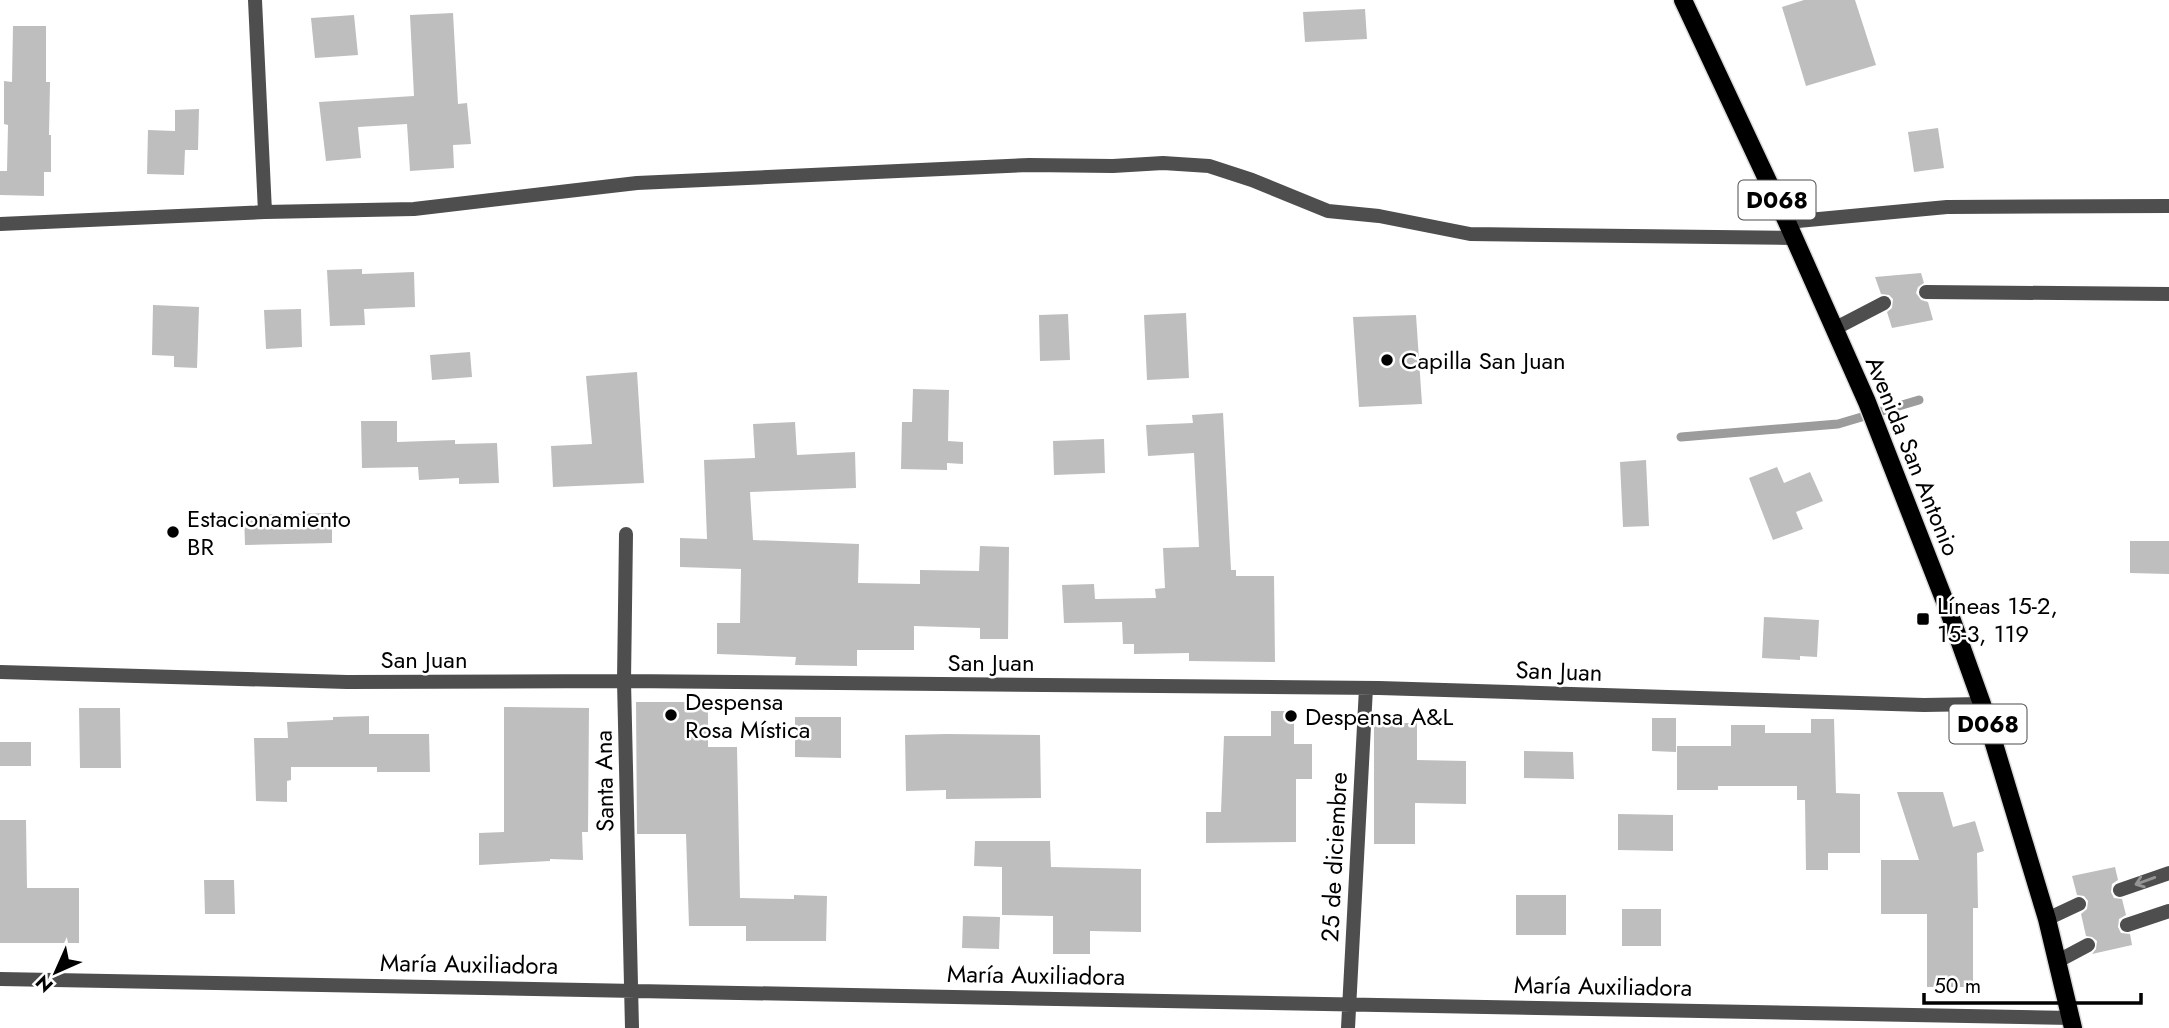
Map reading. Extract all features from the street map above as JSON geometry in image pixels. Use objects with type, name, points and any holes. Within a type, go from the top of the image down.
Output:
[{"type":"main road","name":"Avenida San Antonio","points":[[1683,0],[1878,429],[1982,704],[2047,919],[2072,1023]]},
{"type":"street","points":[[255,0],[265,212]]},
{"type":"street","points":[[0,224],[265,212],[414,209],[637,183],[1029,165],[1113,166],[1163,163],[1209,166],[1252,180],[1328,211],[1379,216],[1470,234],[1789,230],[1947,207],[2169,206]]},
{"type":"street","points":[[1926,292],[2169,294]]},
{"type":"street","points":[[1834,329],[1884,303]]},
{"type":"street","name":"Santa Ana","points":[[626,534],[624,681],[632,1028]]},
{"type":"street","name":"San Juan","points":[[0,672],[347,682],[624,681],[1366,688],[1910,705],[1982,704]]},
{"type":"street","name":"25 de diciembre","points":[[1348,1028],[1366,688]]},
{"type":"street","points":[[2120,890],[2169,873]]},
{"type":"street","points":[[2047,919],[2079,904]]},
{"type":"street","points":[[2127,925],[2169,911]]},
{"type":"street","points":[[2058,961],[2088,945]]},
{"type":"street","name":"María Auxiliadora","points":[[0,979],[1349,1004],[2072,1023]]},
{"type":"building","points":[[1804,0],[1855,0],[1876,65],[1806,86],[1782,7]]},
{"type":"building","points":[[1365,9],[1367,39],[1305,42],[1303,12]]},
{"type":"building","points":[[453,13],[458,104],[467,103],[471,144],[453,145],[454,168],[410,171],[407,124],[358,127],[361,158],[326,161],[319,102],[414,96],[410,15]]},
{"type":"building","points":[[354,15],[358,55],[315,58],[311,18]]},
{"type":"building","points":[[13,26],[46,26],[51,172],[44,172],[44,196],[0,195],[0,171],[7,171],[8,125],[4,124],[4,81],[12,82]]},
{"type":"building","points":[[199,109],[198,150],[185,150],[184,175],[147,174],[148,130],[175,131],[175,110]]},
{"type":"building","points":[[1938,128],[1944,168],[1914,172],[1908,132]]},
{"type":"building","points":[[362,269],[362,274],[414,272],[415,307],[364,309],[365,325],[330,326],[327,270]]},
{"type":"building","points":[[1921,273],[1924,283],[1918,287],[1916,293],[1921,300],[1928,302],[1933,320],[1892,328],[1887,312],[1892,308],[1893,299],[1889,295],[1881,294],[1875,277]]},
{"type":"building","points":[[153,305],[199,307],[197,368],[174,367],[174,356],[152,355]]},
{"type":"building","points":[[301,309],[302,347],[266,349],[264,310]]},
{"type":"building","points":[[1186,313],[1189,378],[1147,380],[1144,315]]},
{"type":"building","points":[[1068,314],[1070,360],[1040,361],[1039,315]]},
{"type":"building","name":"Capilla San Juan","points":[[1416,315],[1422,404],[1359,407],[1353,317]]},
{"type":"building","points":[[470,352],[472,377],[432,380],[430,355]]},
{"type":"building","points":[[637,372],[644,483],[553,487],[551,446],[592,444],[586,376]]},
{"type":"building","points":[[913,389],[949,390],[948,441],[963,442],[963,464],[947,463],[947,470],[901,469],[902,422],[912,422]]},
{"type":"building","points":[[1223,413],[1231,570],[1236,570],[1236,576],[1274,576],[1275,662],[1189,661],[1189,653],[1134,654],[1134,644],[1123,644],[1122,622],[1064,623],[1062,585],[1094,584],[1095,599],[1156,598],[1155,589],[1165,588],[1163,548],[1199,547],[1194,453],[1148,456],[1146,425],[1193,423],[1192,415]]},
{"type":"building","points":[[361,421],[397,421],[397,442],[455,440],[455,444],[497,443],[499,483],[459,484],[459,478],[419,480],[418,467],[362,468]]},
{"type":"building","points":[[795,422],[797,455],[855,452],[856,488],[750,492],[753,540],[859,544],[858,583],[920,584],[920,570],[979,571],[980,546],[1009,547],[1008,639],[980,639],[980,628],[914,626],[914,650],[857,650],[857,666],[795,665],[796,657],[717,654],[717,623],[740,623],[741,569],[680,567],[680,538],[707,539],[704,460],[755,458],[753,424]]},
{"type":"building","points":[[1104,439],[1105,473],[1054,475],[1053,441]]},
{"type":"building","points":[[1646,460],[1649,526],[1623,527],[1620,462]]},
{"type":"building","points":[[1777,467],[1784,483],[1810,472],[1823,501],[1796,512],[1803,529],[1773,540],[1749,478]]},
{"type":"building","points":[[332,513],[332,543],[245,545],[244,515]]},
{"type":"building","points":[[2130,541],[2169,541],[2169,574],[2130,573]]},
{"type":"building","points":[[1764,617],[1819,620],[1817,657],[1800,656],[1800,660],[1762,658]]},
{"type":"building","points":[[636,702],[688,702],[688,706],[708,705],[708,747],[737,747],[740,898],[794,899],[794,895],[827,896],[826,941],[746,941],[746,926],[689,926],[686,834],[637,834]]},
{"type":"building","points":[[504,707],[589,708],[588,832],[582,832],[583,860],[550,859],[479,865],[479,833],[504,832]]},
{"type":"building","points":[[79,708],[120,708],[121,768],[80,768]]},
{"type":"building","points":[[1271,711],[1294,711],[1294,744],[1312,744],[1312,779],[1296,779],[1296,842],[1206,843],[1206,812],[1221,812],[1224,736],[1271,736]]},
{"type":"building","points":[[369,716],[369,734],[429,734],[430,772],[377,772],[377,767],[291,767],[291,780],[287,781],[287,802],[256,801],[254,738],[288,738],[287,722]]},
{"type":"building","points":[[795,717],[841,717],[841,758],[795,757]]},
{"type":"building","points":[[1652,718],[1676,718],[1676,752],[1652,751]]},
{"type":"building","points":[[1811,719],[1834,719],[1836,793],[1860,794],[1860,853],[1828,853],[1828,870],[1806,870],[1805,800],[1797,800],[1797,786],[1718,786],[1718,790],[1677,790],[1677,746],[1731,746],[1731,725],[1765,725],[1765,733],[1811,733]]},
{"type":"building","points":[[1374,723],[1417,723],[1417,760],[1466,761],[1466,804],[1415,803],[1415,844],[1374,844]]},
{"type":"building","points":[[905,735],[1040,735],[1041,798],[946,799],[946,790],[906,791]]},
{"type":"building","points":[[0,742],[31,742],[31,766],[0,766]]},
{"type":"building","points":[[1524,751],[1573,752],[1574,779],[1524,778]]},
{"type":"building","points":[[1897,792],[1943,792],[1953,827],[1975,821],[1984,851],[1977,853],[1978,908],[1973,908],[1973,987],[1927,987],[1927,914],[1881,914],[1881,860],[1919,860]]},
{"type":"building","points":[[1618,814],[1673,815],[1673,851],[1618,850]]},
{"type":"building","points":[[0,820],[26,820],[27,888],[79,888],[79,943],[0,943]]},
{"type":"building","points":[[975,841],[1050,841],[1051,867],[1141,869],[1141,932],[1090,931],[1090,954],[1053,954],[1053,916],[1002,915],[1002,867],[974,866]]},
{"type":"building","points":[[2115,867],[2118,880],[2112,884],[2111,892],[2114,898],[2122,899],[2126,915],[2119,919],[2118,927],[2121,933],[2130,934],[2132,945],[2092,954],[2097,941],[2086,936],[2081,914],[2087,909],[2088,901],[2084,896],[2077,895],[2072,876]]},
{"type":"building","points":[[204,880],[234,880],[235,914],[205,914]]},
{"type":"building","points":[[1516,895],[1566,895],[1566,935],[1516,935]]},
{"type":"building","points":[[1622,909],[1661,909],[1661,946],[1622,946]]},
{"type":"building","points":[[963,916],[1000,917],[999,949],[962,948]]},
{"type":"waterway","points":[[1681,437],[1838,424],[1919,400]]},
{"type":"place","name":"Capilla San Juan","points":[[1387,360]]},
{"type":"place","name":"Estacionamiento BR","points":[[173,532]]},
{"type":"place","name":"Líneas 15-2, 15-3, 119","points":[[1923,619]]},
{"type":"place","name":"Despensa Rosa Mística","points":[[671,715]]},
{"type":"place","name":"Despensa A&L","points":[[1291,716]]}]
